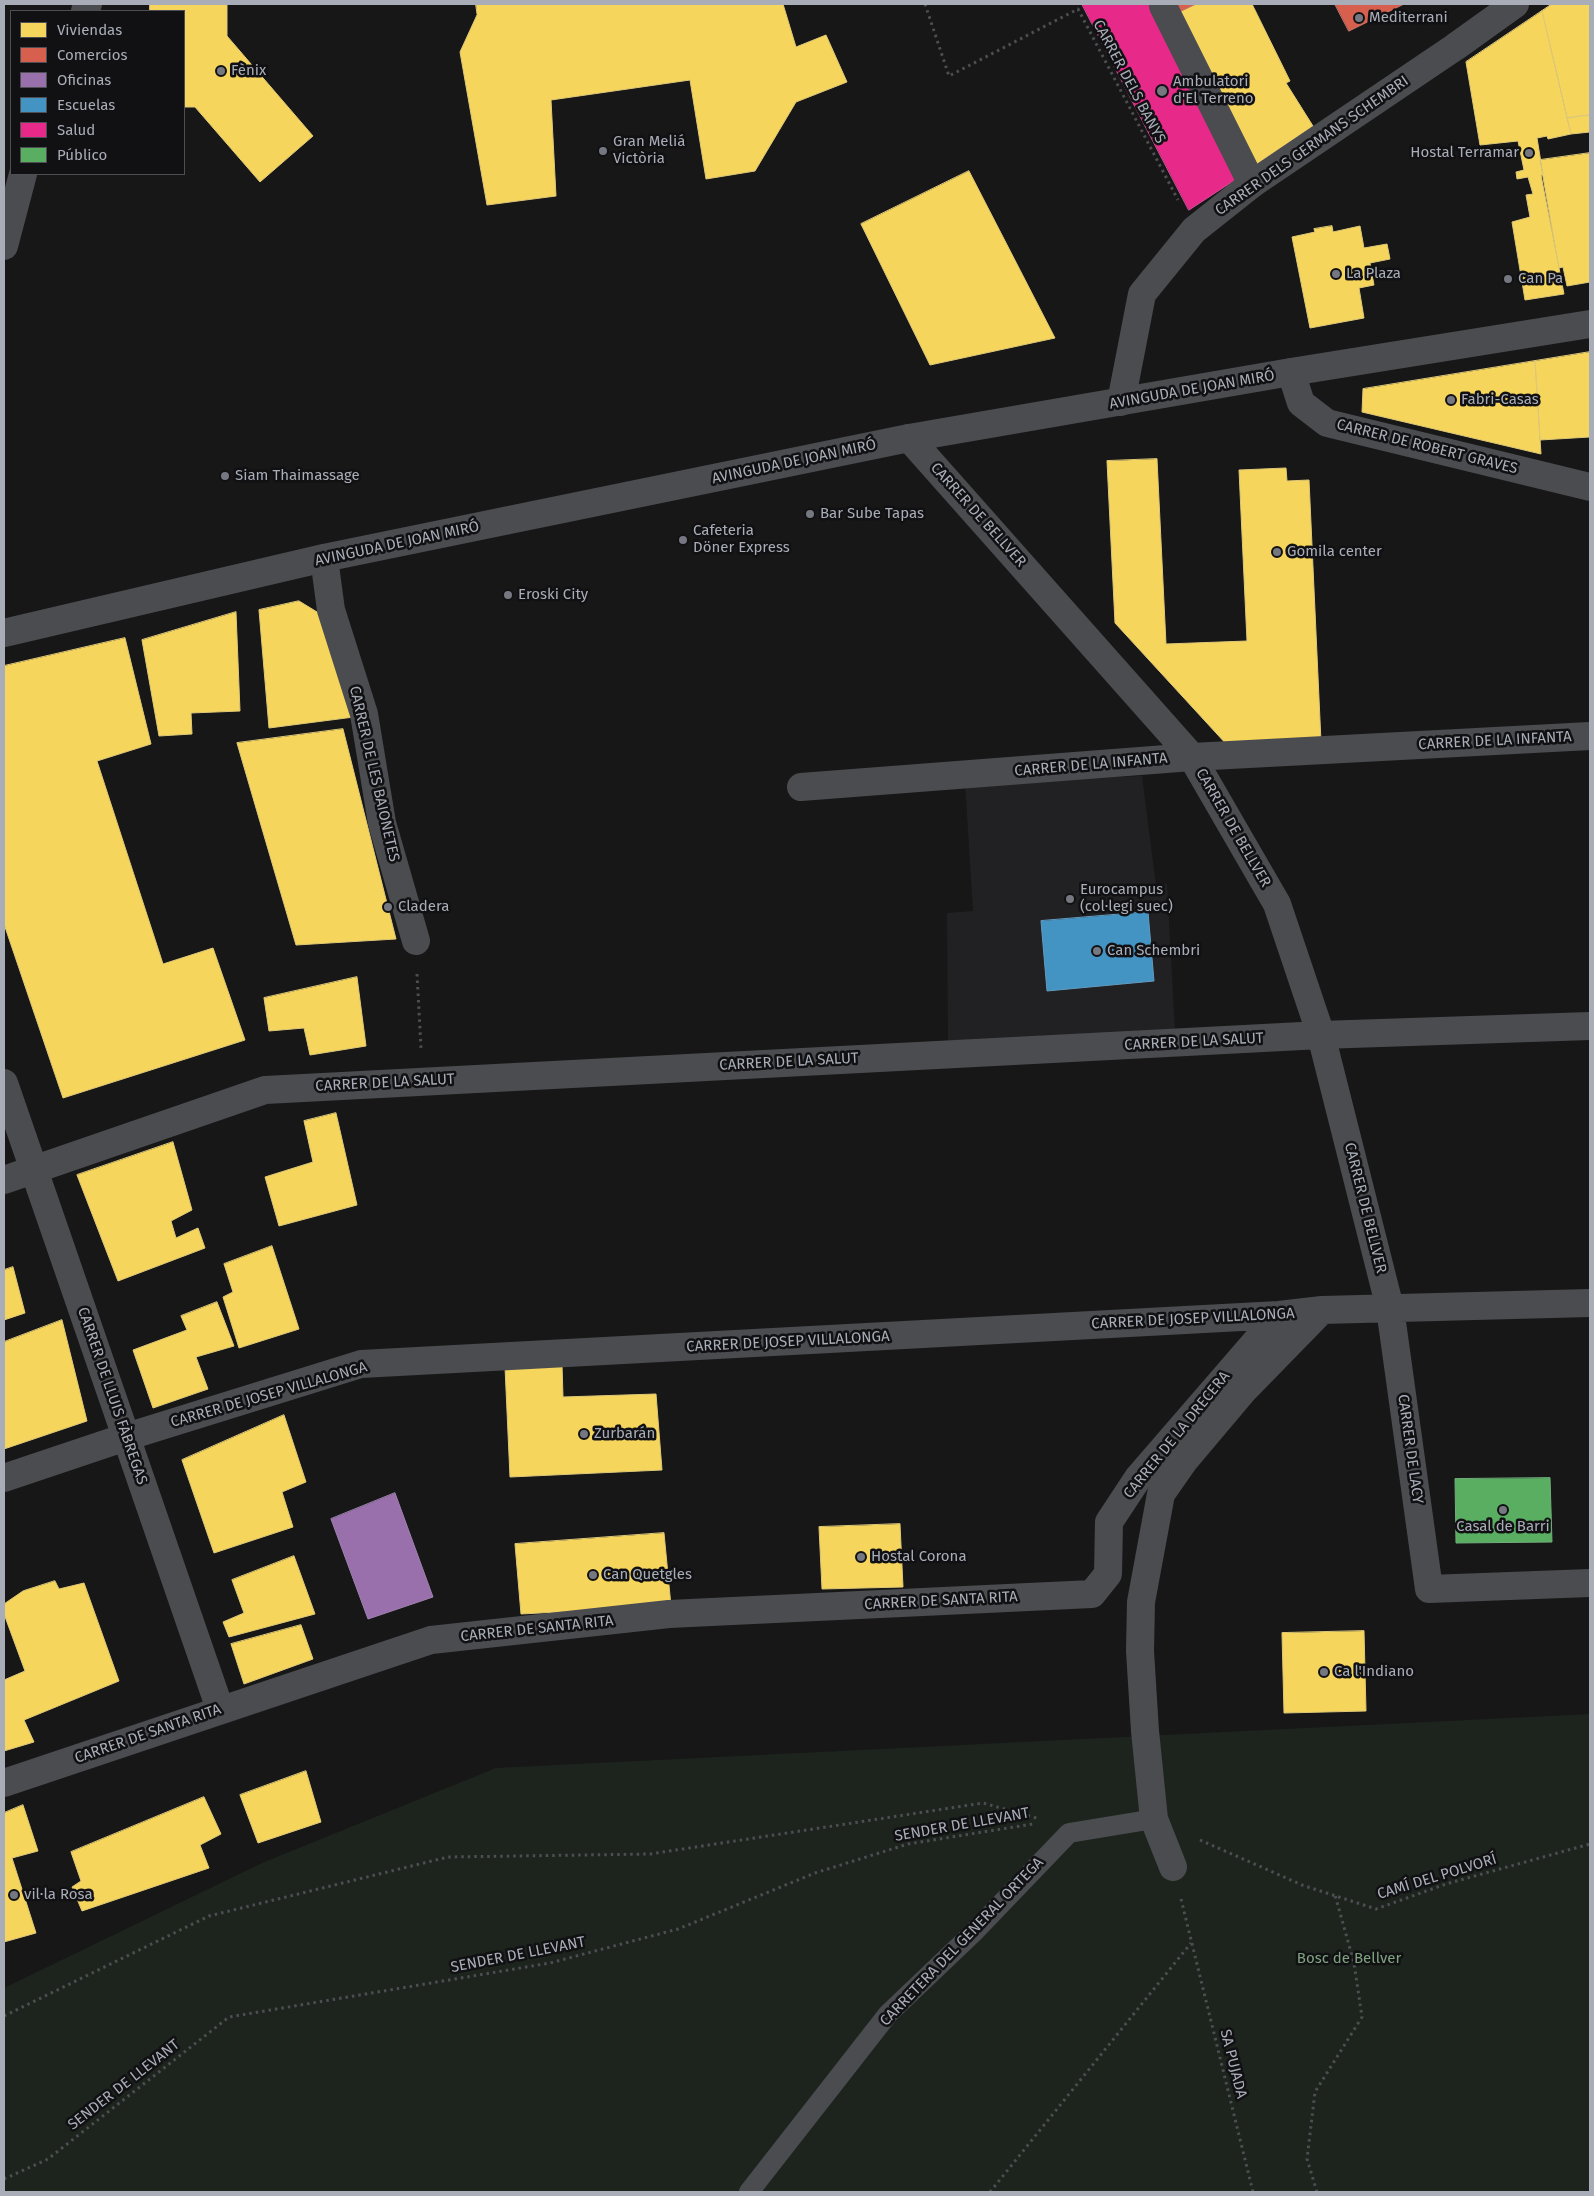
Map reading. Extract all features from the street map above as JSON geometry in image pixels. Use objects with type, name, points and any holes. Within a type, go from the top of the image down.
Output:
[{"type":"street","name":"CARRER DELS GERMANS SCHEMBRI","points":[[1121,402],[1142,294],[1194,230],[1252,184],[1455,47],[1515,4]]},
{"type":"street","points":[[1163,6],[1252,184]]},
{"type":"street","points":[[4,246],[23,175]]},
{"type":"street","name":"AVINGUDA DE JOAN MIRÓ","points":[[4,633],[324,558],[909,438],[1291,372],[1590,324]]},
{"type":"street","name":"CARRER DE ROBERT GRAVES","points":[[1291,372],[1301,403],[1327,422],[1590,487]]},
{"type":"street","name":"CARRER DE BELLVER","points":[[909,438],[1192,757],[1277,904],[1321,1035],[1390,1308]]},
{"type":"street","name":"CARRER DE LES BAIONETES","points":[[324,558],[331,610],[364,714],[382,823],[416,941]]},
{"type":"street","name":"CARRER DE LA INFANTA","points":[[801,787],[1192,757],[1590,736]]},
{"type":"street","name":"CARRER DE LA SALUT","points":[[4,1180],[265,1090],[1321,1035],[1590,1026]]},
{"type":"street","name":"CARRER DE LLUIS FÀBREGAS","points":[[4,1083],[220,1710]]},
{"type":"street","name":"CARRER DE JOSEP VILLALONGA","points":[[4,1478],[126,1437],[361,1364],[1279,1315],[1322,1310],[1590,1303]]},
{"type":"street","name":"CARRER DE LACY","points":[[1390,1308],[1429,1589],[1590,1583]]},
{"type":"street","points":[[1173,1867],[1154,1819],[1145,1731],[1140,1651],[1140,1602],[1161,1494],[1184,1461],[1243,1391],[1322,1310]]},
{"type":"street","name":"CARRER DE LA DRECERA","points":[[1092,1594],[1108,1574],[1109,1522],[1138,1478],[1279,1315]]},
{"type":"street","name":"CARRER DE SANTA RITA","points":[[4,1783],[431,1640],[670,1614],[1092,1594]]},
{"type":"lane","name":"CARRETERA DEL GENERAL ORTEGA","points":[[750,2192],[888,2014],[973,1933],[1069,1833],[1154,1819]]},
{"type":"path","name":"CARRER DELS BANYS","points":[[925,4],[949,76],[1078,9],[1194,230]]},
{"type":"path","points":[[416,941],[423,1081]]},
{"type":"path","name":"SENDER DE LLEVANT","points":[[4,2016],[209,1916],[448,1857],[650,1854],[983,1803],[1048,1822],[908,1844],[814,1873],[678,1929],[550,1963],[229,2016],[48,2158],[4,2180]]},
{"type":"path","name":"CAMÍ DEL POLVORÍ","points":[[1154,1819],[1302,1885],[1376,1908],[1446,1884],[1590,1844]]},
{"type":"path","name":"SA PUJADA","points":[[1173,1867],[1253,2192]]},
{"type":"path","points":[[1317,2192],[1307,2159],[1315,2092],[1362,2016],[1354,1962],[1335,1895]]},
{"type":"path","points":[[990,2192],[1192,1942]]},
{"type":"shaded area","name":"Eurocampus (col·legi suec)","points":[[1142,776],[1156,885],[1167,884],[1175,1031],[948,1041],[947,913],[973,911],[965,783]]},
{"type":"green space","name":"Bosc de Bellver","points":[[1590,1714],[1590,2192],[4,2192],[4,1988],[262,1863],[496,1768]]},
{"type":"building: Viviendas","name":"Fènix","points":[[150,4],[227,4],[227,36],[313,136],[260,182],[195,107],[185,107],[185,10],[150,10]]},
{"type":"building: Viviendas","points":[[476,4],[783,4],[796,47],[826,35],[847,82],[796,102],[755,171],[706,179],[690,80],[551,100],[556,196],[487,205],[460,52],[477,15]]},
{"type":"building: Viviendas","points":[[1196,4],[1252,4],[1290,81],[1286,83],[1313,126],[1251,168],[1175,14]]},
{"type":"building: Viviendas","points":[[1552,4],[1590,4],[1590,115],[1567,118],[1542,11]]},
{"type":"building: Viviendas","name":"Hostal Terramar","points":[[1542,11],[1571,134],[1548,139],[1547,136],[1537,138],[1543,175],[1541,175],[1564,294],[1525,300],[1512,222],[1530,217],[1526,195],[1533,194],[1528,177],[1517,179],[1516,172],[1524,170],[1518,141],[1480,145],[1466,62]]},
{"type":"building: Viviendas","points":[[1590,115],[1590,132],[1571,134],[1567,118]]},
{"type":"building: Viviendas","points":[[1590,153],[1590,282],[1567,286],[1563,267],[1559,268],[1540,160]]},
{"type":"building: Viviendas","points":[[969,171],[1055,338],[930,365],[861,224]]},
{"type":"building: Viviendas","name":"La Plaza","points":[[1332,226],[1333,232],[1360,226],[1364,248],[1387,244],[1390,259],[1370,263],[1374,285],[1359,288],[1364,318],[1310,328],[1292,237],[1315,232],[1314,229]]},
{"type":"building: Viviendas","points":[[1590,352],[1590,437],[1540,440],[1535,361]]},
{"type":"building: Viviendas","name":"Fabri-Casas","points":[[1535,361],[1541,454],[1362,412],[1363,389]]},
{"type":"building: Viviendas","name":"Gomila center","points":[[1157,459],[1166,644],[1247,641],[1239,470],[1286,468],[1287,481],[1309,480],[1321,742],[1228,746],[1115,623],[1107,461]]},
{"type":"building: Viviendas","points":[[299,601],[322,615],[354,717],[269,728],[259,610]]},
{"type":"building: Viviendas","points":[[236,612],[240,711],[191,713],[192,734],[159,736],[142,640]]},
{"type":"building: Viviendas","points":[[125,638],[151,744],[97,761],[163,964],[213,948],[245,1040],[63,1098],[4,924],[4,666]]},
{"type":"building: Viviendas","points":[[343,729],[396,939],[296,945],[237,743]]},
{"type":"building: Viviendas","points":[[357,977],[366,1046],[310,1055],[304,1028],[269,1031],[264,998]]},
{"type":"building: Viviendas","points":[[336,1113],[357,1205],[279,1226],[265,1177],[313,1162],[304,1121]]},
{"type":"building: Viviendas","points":[[173,1142],[192,1210],[171,1221],[176,1238],[198,1228],[205,1248],[118,1281],[77,1175]]},
{"type":"building: Viviendas","points":[[272,1246],[299,1329],[239,1348],[223,1297],[233,1292],[224,1264]]},
{"type":"building: Viviendas","points":[[13,1267],[25,1313],[4,1320],[4,1270]]},
{"type":"building: Viviendas","points":[[217,1302],[234,1346],[196,1357],[208,1389],[153,1408],[133,1350],[187,1330],[181,1316]]},
{"type":"building: Viviendas","points":[[62,1320],[87,1421],[4,1449],[4,1342]]},
{"type":"building: Viviendas","name":"Zurbarán","points":[[562,1364],[563,1397],[656,1394],[662,1470],[510,1477],[505,1367]]},
{"type":"building: Viviendas","points":[[284,1415],[306,1482],[282,1492],[293,1527],[214,1553],[182,1460]]},
{"type":"building: Viviendas","name":"Hostal Corona","points":[[900,1524],[903,1587],[822,1589],[819,1527]]},
{"type":"building: Viviendas","name":"Can Quetgles","points":[[664,1533],[671,1606],[521,1614],[515,1544]]},
{"type":"building: Viviendas","points":[[294,1556],[315,1614],[229,1637],[223,1622],[244,1613],[232,1580]]},
{"type":"building: Viviendas","points":[[55,1581],[59,1589],[84,1583],[119,1681],[24,1720],[34,1742],[4,1751],[4,1680],[25,1671],[4,1614],[4,1604],[23,1591]]},
{"type":"building: Viviendas","points":[[301,1625],[313,1659],[244,1684],[231,1644]]},
{"type":"building: Viviendas","name":"Ca l'Indiano","points":[[1364,1631],[1366,1711],[1284,1713],[1282,1633]]},
{"type":"building: Viviendas","points":[[306,1771],[321,1822],[258,1843],[240,1795]]},
{"type":"building: Viviendas","points":[[204,1797],[221,1834],[200,1845],[209,1868],[82,1911],[72,1887],[81,1881],[71,1852]]},
{"type":"building: Viviendas","name":"vil·la Rosa","points":[[23,1805],[38,1851],[12,1858],[36,1933],[4,1942],[4,1813]]},
{"type":"building: Comercios","points":[[1169,4],[1196,4],[1175,14]]},
{"type":"building: Comercios","name":"Mediterrani","points":[[1335,4],[1404,4],[1349,31]]},
{"type":"building: Oficinas","points":[[395,1493],[433,1597],[368,1619],[331,1519]]},
{"type":"building: Escuelas","name":"Can Schembri","points":[[1148,912],[1154,981],[1047,991],[1041,921]]},
{"type":"building: Salud","name":"Ambulatori d'El Terreno","points":[[1082,4],[1153,4],[1238,178],[1189,210]]},
{"type":"building: Público","name":"Casal de Barri","points":[[1550,1478],[1552,1542],[1456,1543],[1455,1479]]},
{"type":"place","name":"Mediterrani","points":[[1359,18]]},
{"type":"place","name":"Fènix","points":[[221,71]]},
{"type":"place","name":"Ambulatori d'El Terreno","points":[[1162,91]]},
{"type":"place","name":"Gran Meliá Victòria","points":[[603,151]]},
{"type":"place","name":"Hostal Terramar","points":[[1529,153]]},
{"type":"place","name":"La Plaza","points":[[1336,274]]},
{"type":"place","name":"Can Pa","points":[[1508,279]]},
{"type":"place","name":"Fabri-Casas","points":[[1451,400]]},
{"type":"place","name":"Siam Thaimassage","points":[[225,476]]},
{"type":"place","name":"Bar Sube Tapas","points":[[810,514]]},
{"type":"place","name":"Cafeteria Döner Express","points":[[683,540]]},
{"type":"place","name":"Gomila center","points":[[1277,552]]},
{"type":"place","name":"Eroski City","points":[[508,595]]},
{"type":"place","name":"Eurocampus (col·legi suec)","points":[[1070,899]]},
{"type":"place","name":"Cladera","points":[[388,907]]},
{"type":"place","name":"Can Schembri","points":[[1097,951]]},
{"type":"place","name":"Zurbarán","points":[[584,1434]]},
{"type":"place","name":"Casal de Barri","points":[[1503,1510]]},
{"type":"place","name":"Hostal Corona","points":[[861,1557]]},
{"type":"place","name":"Can Quetgles","points":[[593,1575]]},
{"type":"place","name":"Ca l'Indiano","points":[[1324,1672]]},
{"type":"place","name":"vil·la Rosa","points":[[14,1895]]}]
